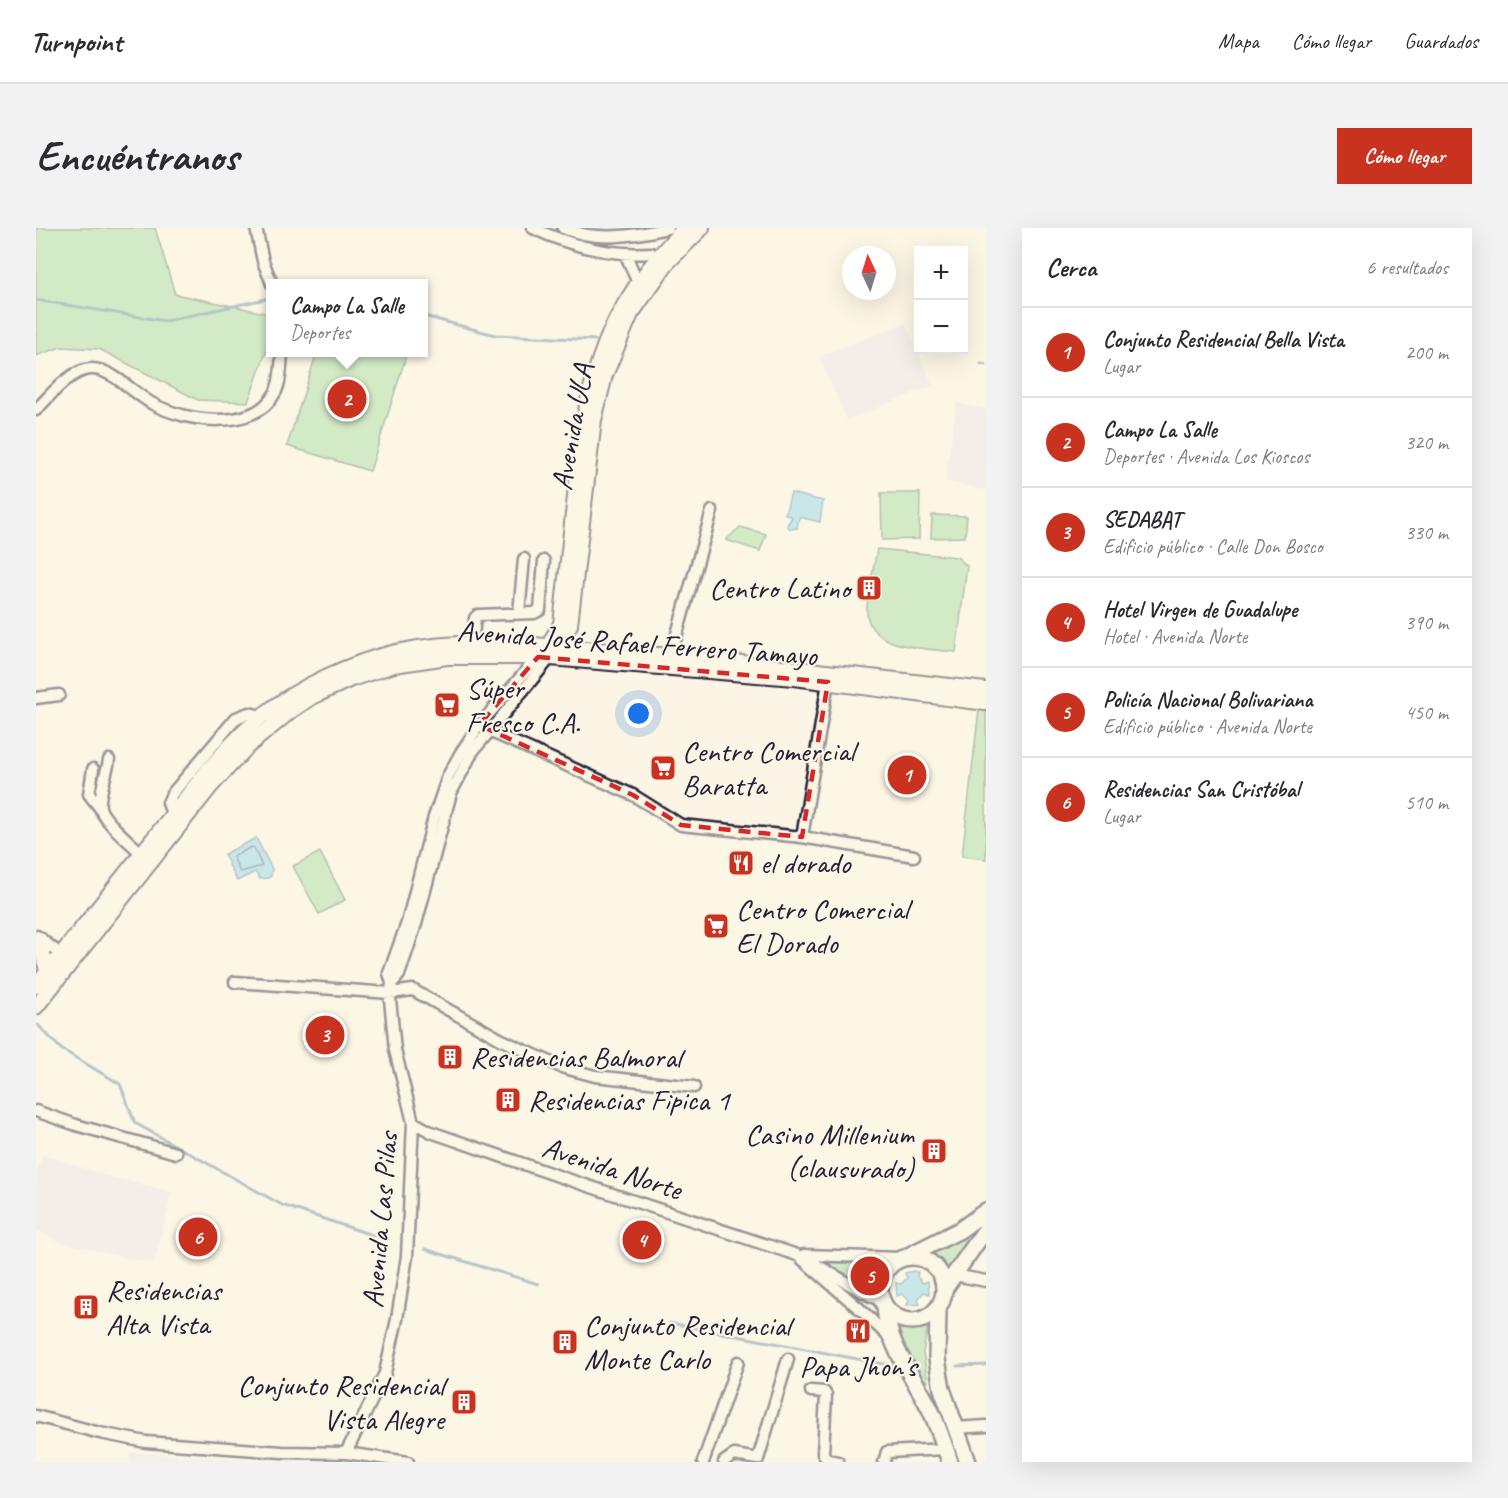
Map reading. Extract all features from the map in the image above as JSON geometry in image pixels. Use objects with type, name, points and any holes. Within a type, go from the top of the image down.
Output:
[{"type":"main road","points":[[948,1455],[930,1409],[892,1340],[880,1291],[881,1280],[885,1270],[893,1263],[960,1230],[986,1211]]},
{"type":"main road","points":[[884,1304],[892,1314],[901,1319],[922,1320],[931,1315],[938,1308],[945,1288],[986,1229]]},
{"type":"main road","points":[[905,1257],[916,1256],[933,1263],[943,1279],[945,1288]]},
{"type":"main road","points":[[938,1308],[937,1359],[942,1389],[968,1462]]},
{"type":"street","points":[[256,228],[263,261],[270,279]]},
{"type":"street","points":[[533,228],[565,243],[588,249],[658,258]]},
{"type":"street","points":[[563,228],[583,234],[613,237],[668,228]]},
{"type":"street","name":"Avenida ULA","points":[[549,652],[561,624],[582,432],[593,376],[601,351],[622,305],[658,258],[685,228]]},
{"type":"street","name":"Avenida ULA","points":[[549,652],[570,625],[594,420],[604,375],[658,258],[702,228]]},
{"type":"street","points":[[630,236],[658,258]]},
{"type":"street","points":[[626,255],[638,283]]},
{"type":"street","points":[[36,410],[69,378],[82,370],[93,368],[118,379],[153,404],[172,412],[206,420],[237,418],[265,407],[276,392],[281,357]]},
{"type":"street","points":[[671,655],[712,511]]},
{"type":"street","points":[[519,614],[524,559]]},
{"type":"street","points":[[472,644],[477,615],[534,613],[540,610],[544,561]]},
{"type":"street","name":"Avenida José Rafael Ferrero Tamayo","points":[[36,1007],[65,958],[141,853],[208,770],[262,716],[304,688],[357,665],[403,651],[472,644],[828,682],[986,704]]},
{"type":"street","name":"Avenida José Rafael Ferrero Tamayo","points":[[36,986],[47,971],[65,958],[224,771],[263,732],[312,697],[394,665],[423,659],[549,652],[671,655],[986,690]]},
{"type":"street","name":"Avenida Las Pilas","points":[[339,1456],[385,1373],[406,1256],[413,1122],[395,1050],[389,974],[407,923],[439,800],[460,753],[549,652]]},
{"type":"street","points":[[802,837],[828,682]]},
{"type":"street","points":[[36,698],[60,694]]},
{"type":"street","points":[[484,728],[633,795],[681,825],[802,837],[914,856]]},
{"type":"street","points":[[100,808],[100,796],[109,760]]},
{"type":"street","points":[[93,769],[89,794],[104,817],[141,853]]},
{"type":"street","points":[[38,937],[65,958]]},
{"type":"street","points":[[38,937],[47,971]]},
{"type":"street","points":[[235,982],[413,990],[502,1040],[561,1067],[595,1076],[694,1087]]},
{"type":"street","points":[[36,1111],[76,1125],[176,1153]]},
{"type":"street","name":"Avenida Norte","points":[[413,1122],[431,1132],[797,1255],[819,1264],[884,1304]]},
{"type":"street","points":[[797,1255],[892,1340]]},
{"type":"street","name":"Avenida Norte","points":[[797,1255],[905,1257]]},
{"type":"street","points":[[954,1275],[986,1281]]},
{"type":"street","points":[[724,1462],[734,1455],[763,1460],[788,1359]]},
{"type":"street","points":[[703,1462],[738,1362]]},
{"type":"street","points":[[811,1391],[824,1392],[826,1395],[823,1454],[828,1460],[838,1462]]},
{"type":"street","points":[[36,1416],[100,1433],[146,1442],[408,1462]]},
{"type":"street","points":[[955,1428],[986,1426]]},
{"type":"street","points":[[884,1462],[885,1454],[890,1452],[948,1455]]},
{"type":"highlighted area","points":[[538,657],[828,682],[802,837],[681,825],[633,795],[479,725]]},
{"type":"shaded area","points":[[905,323],[914,343],[914,354],[919,354],[933,385],[847,420],[819,357]]},
{"type":"shaded area","points":[[957,403],[986,409],[986,490],[945,481]]},
{"type":"shaded area","points":[[43,1154],[103,1175],[172,1192],[154,1264],[57,1241],[36,1229],[36,1173]]},
{"type":"shaded area","points":[[130,1452],[248,1460],[248,1462],[129,1462]]},
{"type":"green space","points":[[36,228],[155,228],[175,294],[266,313],[266,352],[248,402],[198,400],[99,349],[61,347],[36,356]]},
{"type":"green space","points":[[315,357],[406,357],[370,471],[287,446]]},
{"type":"green space","points":[[881,493],[920,493],[919,539],[882,540]]},
{"type":"green space","points":[[932,515],[967,516],[965,537],[931,538]]},
{"type":"green space","points":[[740,527],[766,534],[760,551],[726,540]]},
{"type":"green space","points":[[877,549],[957,557],[967,566],[956,652],[900,644],[876,632],[869,622],[867,608]]},
{"type":"green space","points":[[980,701],[986,702],[986,859],[962,856]]},
{"type":"green space","points":[[320,852],[345,900],[319,914],[293,866]]},
{"type":"green space","points":[[972,1231],[976,1235],[948,1275],[945,1267],[929,1253]]},
{"type":"green space","points":[[830,1261],[875,1264],[863,1288],[850,1276],[829,1264]]},
{"type":"green space","points":[[928,1323],[923,1353],[928,1382],[924,1384],[895,1329],[911,1329]]},
{"type":"water","points":[[791,493],[823,501],[820,522],[799,517],[797,528],[790,529],[787,525],[792,517],[785,514]]},
{"type":"water","points":[[256,838],[272,869],[271,876],[260,879],[255,872],[237,881],[224,854]]},
{"type":"water","points":[[918,1272],[917,1277],[923,1283],[928,1281],[929,1294],[924,1292],[918,1299],[920,1304],[907,1305],[909,1300],[902,1294],[897,1296],[896,1283],[901,1284],[907,1278],[905,1273]]},
{"type":"waterway","points":[[36,300],[165,321],[266,299]]},
{"type":"waterway","points":[[428,317],[495,335],[595,340]]},
{"type":"waterway","points":[[981,364],[986,365]]},
{"type":"waterway","points":[[38,1025],[61,1049],[120,1084],[135,1123],[282,1205],[375,1236]]},
{"type":"waterway","points":[[425,1249],[538,1284]]},
{"type":"waterway","points":[[670,1323],[899,1367]]},
{"type":"waterway","points":[[957,1366],[986,1365]]},
{"type":"place","name":"Campo La Salle","points":[[347,399]]},
{"type":"place","name":"Centro Latino","points":[[869,588]]},
{"type":"place","name":"Súper Fresco C.A.","points":[[447,705]]},
{"type":"place","name":"Centro Comercial Baratta","points":[[663,768]]},
{"type":"place","name":"Conjunto Residencial Bella Vista","points":[[907,775]]},
{"type":"place","name":"el dorado","points":[[741,863]]},
{"type":"place","name":"Centro Comercial El Dorado","points":[[716,926]]},
{"type":"place","name":"SEDABAT","points":[[325,1035]]},
{"type":"place","name":"Residencias Balmoral","points":[[450,1057]]},
{"type":"place","name":"Residencias Fipica 1","points":[[508,1100]]},
{"type":"place","name":"Casino Millenium (clausurado)","points":[[934,1151]]},
{"type":"place","name":"Residencias San Cristóbal","points":[[198,1237]]},
{"type":"place","name":"Hotel Virgen de Guadalupe","points":[[642,1240]]},
{"type":"place","name":"Policía Nacional Bolivariana","points":[[870,1276]]},
{"type":"place","name":"Residencias Alta Vista","points":[[86,1307]]},
{"type":"place","name":"Papa Jhon's","points":[[858,1331]]},
{"type":"place","name":"Conjunto Residencial Monte Carlo","points":[[565,1342]]},
{"type":"place","name":"Conjunto Residencial Vista Alegre","points":[[464,1402]]}]
